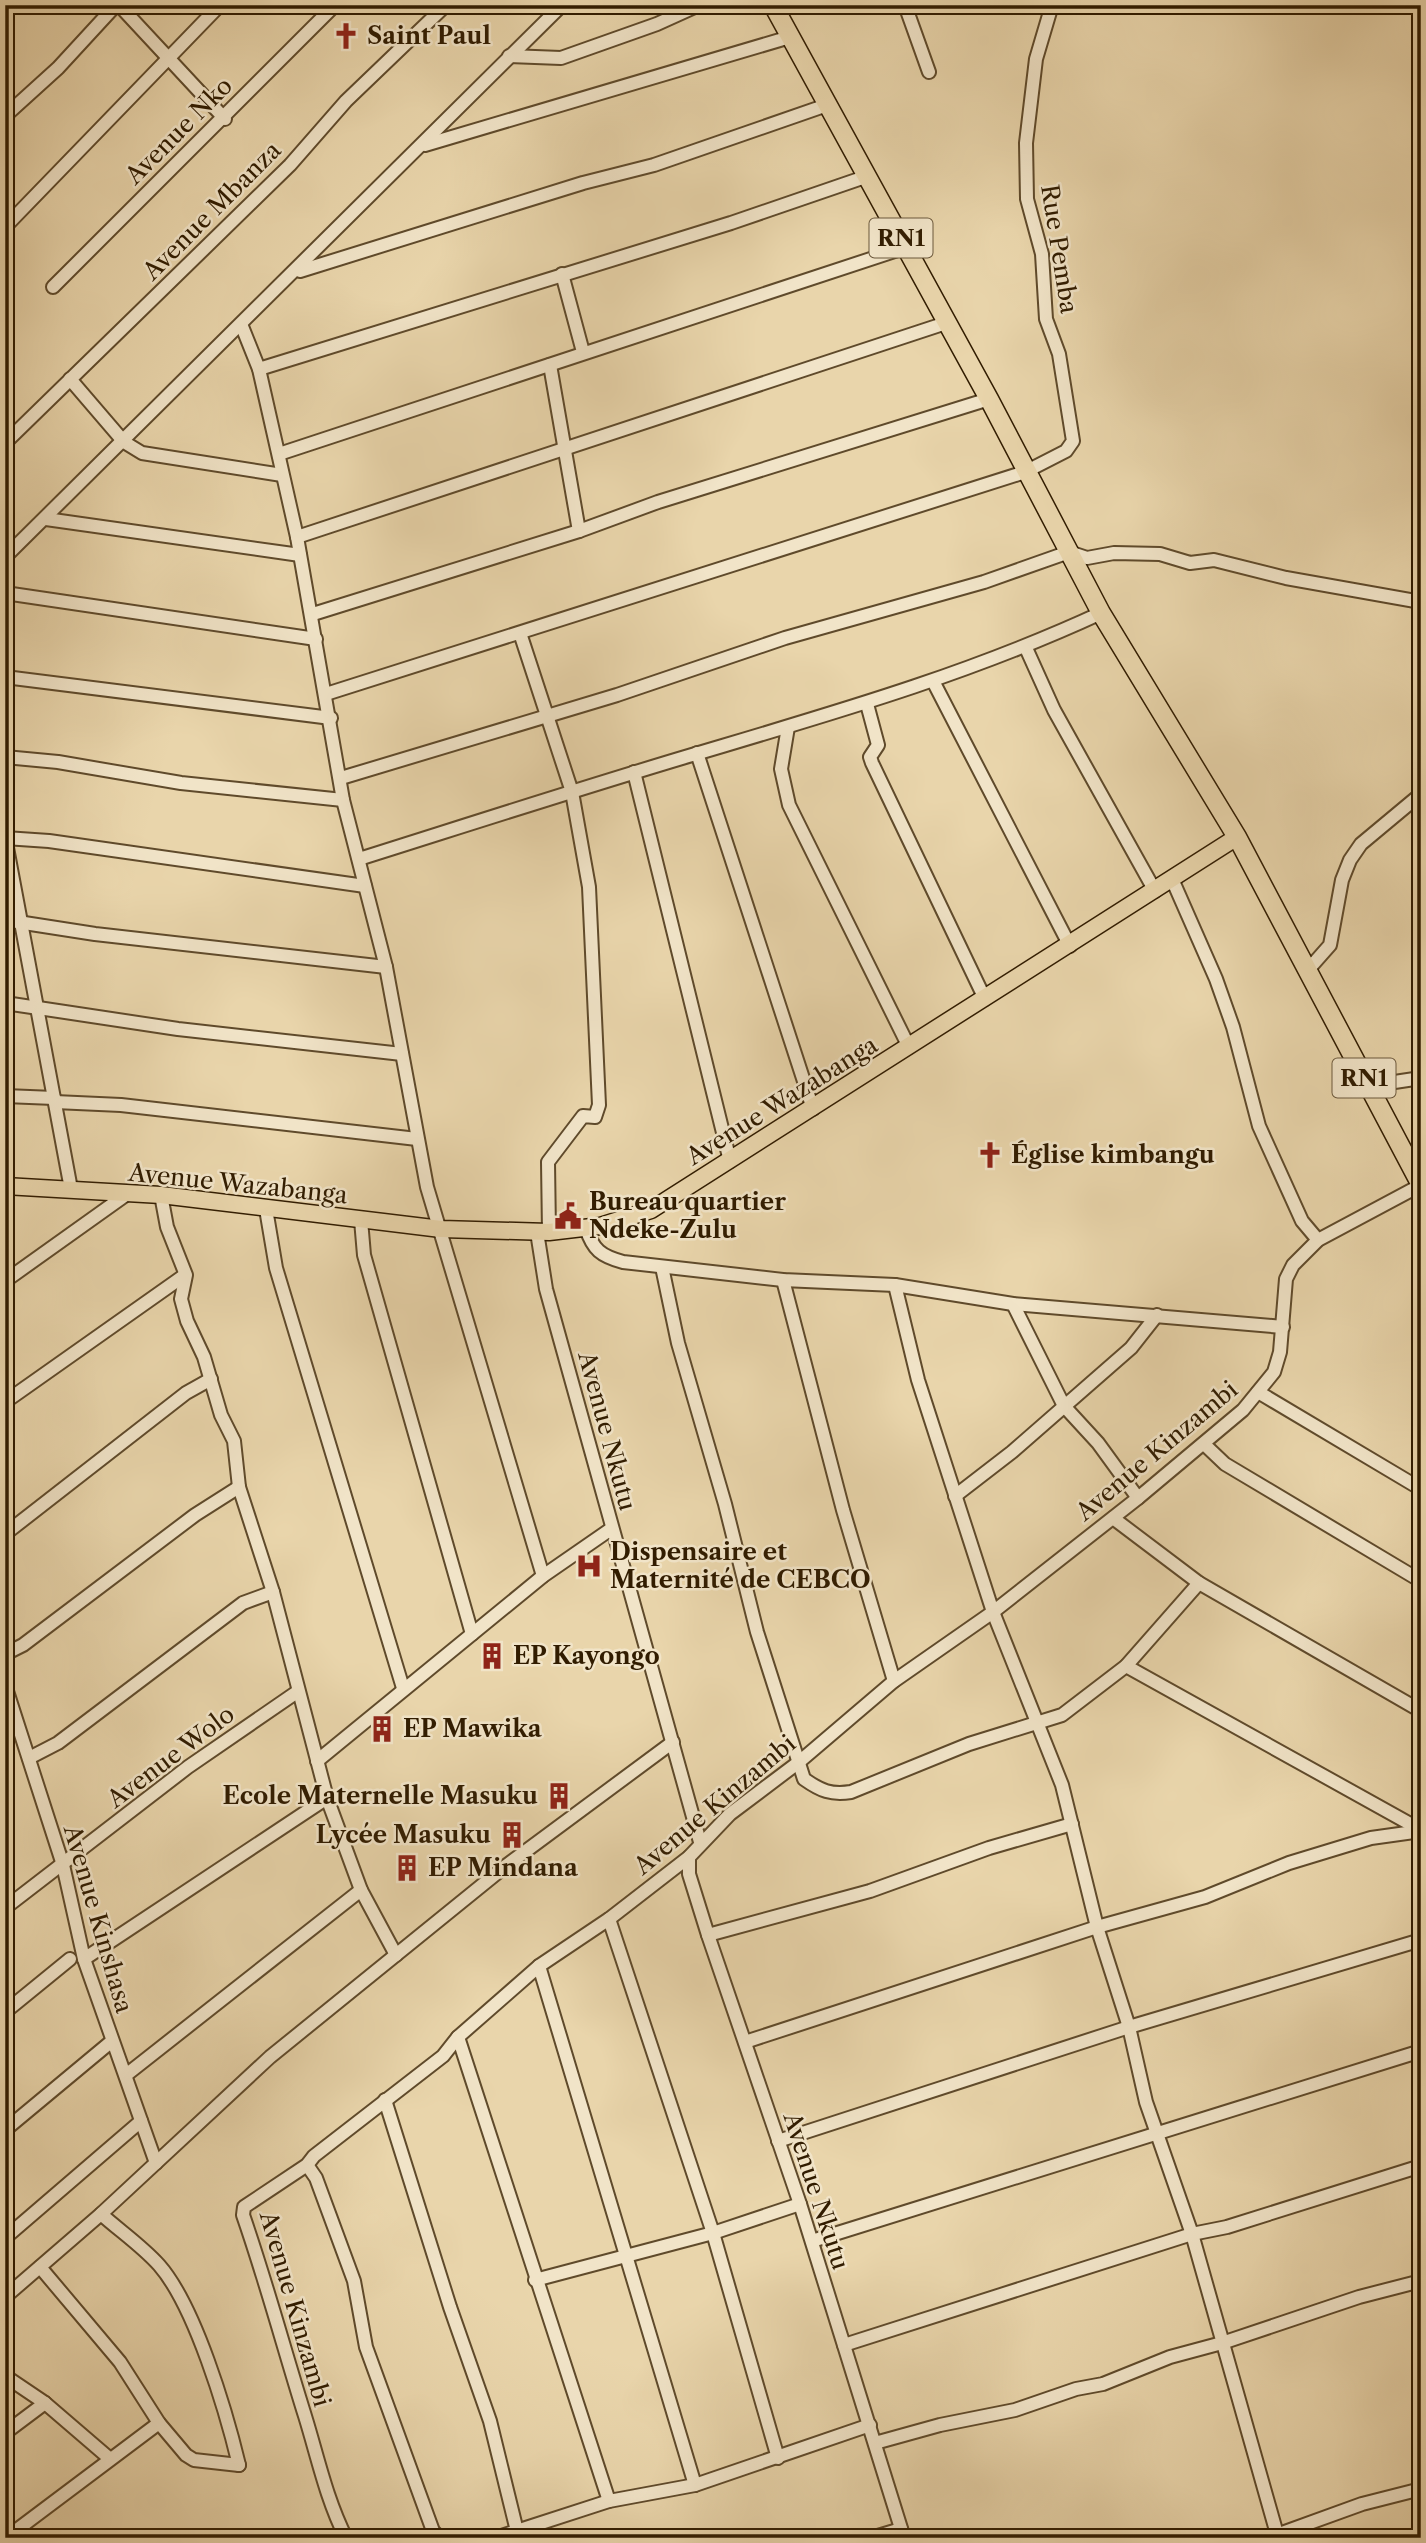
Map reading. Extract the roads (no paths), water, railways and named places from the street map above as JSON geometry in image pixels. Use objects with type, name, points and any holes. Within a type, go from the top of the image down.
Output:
[{"type":"highway","name":"RN1","points":[[773,5],[865,177],[907,247],[1101,613],[1237,837],[1421,1185]]},
{"type":"main road","name":"Avenue Wazabanga","points":[[5,1186],[160,1195],[441,1229],[543,1232],[586,1228],[651,1210],[1237,837]]},
{"type":"street","points":[[5,9],[9,5]]},
{"type":"street","points":[[5,116],[58,68],[117,5],[225,118]]},
{"type":"street","points":[[5,227],[220,5]]},
{"type":"street","name":"Avenue Nko","points":[[53,287],[225,118],[335,5]]},
{"type":"street","name":"Avenue Mbanza","points":[[5,443],[290,165],[346,101],[446,5]]},
{"type":"street","points":[[5,557],[296,273],[562,5]]},
{"type":"street","points":[[509,56],[561,58],[657,24],[699,5]]},
{"type":"street","points":[[905,5],[929,72]]},
{"type":"street","name":"Rue Pemba","points":[[326,694],[1025,472],[1066,452],[1073,441],[1059,354],[1046,319],[1042,254],[1027,199],[1027,143],[1036,59],[1052,5]]},
{"type":"street","points":[[423,145],[790,37]]},
{"type":"street","points":[[296,273],[583,183],[654,165],[827,106]]},
{"type":"street","points":[[259,369],[731,223],[865,177]]},
{"type":"street","points":[[279,454],[907,247]]},
{"type":"street","points":[[562,274],[583,352]]},
{"type":"street","points":[[297,537],[564,446],[946,323]]},
{"type":"street","points":[[241,324],[259,369],[279,454],[313,614],[344,800],[386,967],[417,1139],[436,1220],[441,1229],[543,1576]]},
{"type":"street","points":[[550,365],[579,531]]},
{"type":"street","points":[[70,379],[124,442],[142,453],[282,475]]},
{"type":"street","points":[[313,614],[579,531],[658,502],[989,399]]},
{"type":"street","points":[[46,519],[300,555]]},
{"type":"street","points":[[341,778],[550,716],[785,638],[984,582],[1069,552],[1087,558],[1114,553],[1160,554],[1190,562],[1214,560],[1286,578],[1421,601]]},
{"type":"street","points":[[5,593],[316,639]]},
{"type":"street","points":[[359,859],[634,772],[867,704],[1026,648],[1101,613]]},
{"type":"street","name":"Avenue Nkutu","points":[[520,633],[550,716],[572,792],[589,887],[599,1105],[595,1117],[583,1116],[548,1162],[543,1232],[547,1289],[700,1842]]},
{"type":"street","points":[[1026,648],[1054,710],[1155,891]]},
{"type":"street","points":[[5,677],[331,718]]},
{"type":"street","points":[[933,681],[1069,946]]},
{"type":"street","points":[[867,704],[878,745],[870,757],[985,999]]},
{"type":"street","points":[[789,727],[781,769],[789,805],[909,1047]]},
{"type":"street","points":[[697,753],[813,1109]]},
{"type":"street","points":[[5,757],[58,762],[181,783],[344,800]]},
{"type":"street","points":[[634,772],[730,1161]]},
{"type":"street","points":[[1307,971],[1331,945],[1342,880],[1350,860],[1361,844],[1421,794]]},
{"type":"street","points":[[71,1189],[5,837],[365,886]]},
{"type":"street","points":[[1172,879],[1216,979],[1233,1027],[1259,1126],[1302,1221],[1318,1240]]},
{"type":"street","points":[[5,920],[95,934],[386,967]]},
{"type":"street","points":[[5,1003],[38,1010],[402,1054]]},
{"type":"street","points":[[1368,1086],[1421,1078]]},
{"type":"street","points":[[5,1097],[121,1105],[417,1139]]},
{"type":"street","name":"Avenue Kinzambi","points":[[346,2538],[328,2501],[278,2333],[269,2289],[243,2215],[244,2207],[307,2165],[443,2056],[458,2037],[539,1966],[609,1919],[689,1857],[700,1842],[730,1814],[799,1762],[894,1682],[993,1612],[1205,1444],[1258,1392],[1274,1372],[1280,1352],[1286,1279],[1293,1265],[1318,1240],[1421,1185]]},
{"type":"street","points":[[5,1280],[127,1194]]},
{"type":"street","points":[[160,1195],[167,1227],[186,1275],[181,1299],[222,1415],[234,1441],[239,1487],[272,1592],[327,1798],[361,1891],[396,1955]]},
{"type":"street","points":[[266,1209],[276,1268],[403,1688]]},
{"type":"street","points":[[360,1220],[364,1255],[472,1634]]},
{"type":"street","points":[[586,1228],[592,1246],[604,1257],[662,1267],[783,1280],[895,1285],[1013,1304],[1283,1327]]},
{"type":"street","points":[[662,1267],[678,1343],[725,1504],[757,1632],[804,1779],[821,1791],[835,1795],[851,1791],[969,1744],[1062,1715],[1126,1665],[1199,1583]]},
{"type":"street","points":[[5,1402],[186,1275]]},
{"type":"street","points":[[783,1280],[843,1510],[894,1682]]},
{"type":"street","points":[[895,1285],[918,1380],[954,1496],[993,1612],[1035,1724],[1057,1773],[1097,1927],[1129,2027],[1146,2102],[1192,2234],[1273,2536],[1362,2504],[1421,2489]]},
{"type":"street","points":[[1013,1304],[1064,1406],[1098,1443],[1138,1498]]},
{"type":"street","points":[[954,1496],[1131,1348],[1157,1315]]},
{"type":"street","points":[[5,1534],[186,1393],[211,1378]]},
{"type":"street","points":[[1258,1392],[1421,1489]]},
{"type":"street","points":[[1205,1444],[1226,1464],[1421,1581]]},
{"type":"street","points":[[5,1654],[23,1645],[195,1515],[239,1487]]},
{"type":"street","points":[[1113,1518],[1199,1583],[1421,1711]]},
{"type":"street","points":[[317,1761],[543,1576],[611,1528]]},
{"type":"street","points":[[29,1758],[58,1743],[243,1603],[272,1592]]},
{"type":"street","points":[[1126,1665],[1421,1831]]},
{"type":"street","name":"Avenue Kinshasa","points":[[5,1685],[63,1865],[84,1959],[156,2163]]},
{"type":"street","name":"Avenue Wolo","points":[[5,1908],[188,1767],[297,1692]]},
{"type":"street","points":[[5,2297],[101,2214],[270,2057],[507,1865],[673,1742]]},
{"type":"street","points":[[84,1959],[327,1798]]},
{"type":"street","points":[[708,1935],[870,1891],[989,1848],[1072,1824]]},
{"type":"street","points":[[745,2042],[1097,1927],[1205,1897],[1289,1863],[1359,1842],[1421,1831]]},
{"type":"street","name":"Avenue Nkutu","points":[[689,1857],[689,1874],[708,1935],[800,2204],[902,2533]]},
{"type":"street","points":[[126,2075],[361,1891]]},
{"type":"street","points":[[609,1919],[713,2233],[778,2458]]},
{"type":"street","points":[[778,2141],[1129,2027],[1421,1940]]},
{"type":"street","points":[[5,2012],[70,1959]]},
{"type":"street","points":[[539,1966],[695,2485]]},
{"type":"street","points":[[458,2037],[609,2501]]},
{"type":"street","points":[[5,2130],[112,2041]]},
{"type":"street","points":[[812,2241],[1421,2051]]},
{"type":"street","points":[[385,2100],[490,2421],[517,2530]]},
{"type":"street","points":[[5,2238],[141,2121]]},
{"type":"street","points":[[307,2165],[316,2178],[354,2281],[366,2347],[433,2531],[440,2538]]},
{"type":"street","points":[[844,2346],[1192,2234],[1227,2227],[1421,2166]]},
{"type":"street","points":[[535,2280],[624,2254],[713,2233],[800,2204]]},
{"type":"street","points":[[40,2267],[120,2362],[159,2423],[186,2455],[194,2460],[239,2465],[211,2372],[176,2289],[158,2264],[101,2214]]},
{"type":"street","points":[[875,2443],[940,2425],[1015,2410],[1076,2389],[1103,2384],[1170,2357],[1222,2343],[1359,2297],[1421,2281]]},
{"type":"street","points":[[5,2375],[45,2403],[109,2458]]},
{"type":"street","points":[[5,2433],[45,2403]]},
{"type":"street","points":[[6,2538],[159,2423]]},
{"type":"street","points":[[495,2538],[609,2501],[695,2485],[870,2425]]},
{"type":"street","points":[[871,2538],[902,2533]]},
{"type":"place","name":"Saint Paul","points":[[346,36]]},
{"type":"place","name":"Église kimbangu","points":[[990,1155]]},
{"type":"place","name":"Bureau quartier Ndeke-Zulu","points":[[568,1216]]},
{"type":"place","name":"Dispensaire et Maternité de CEBCO","points":[[589,1566]]},
{"type":"place","name":"EP Kayongo","points":[[492,1656]]},
{"type":"place","name":"EP Mawika","points":[[382,1729]]},
{"type":"place","name":"Ecole Maternelle Masuku","points":[[559,1796]]},
{"type":"place","name":"Lycée Masuku","points":[[512,1835]]},
{"type":"place","name":"EP Mindana","points":[[407,1868]]}]
